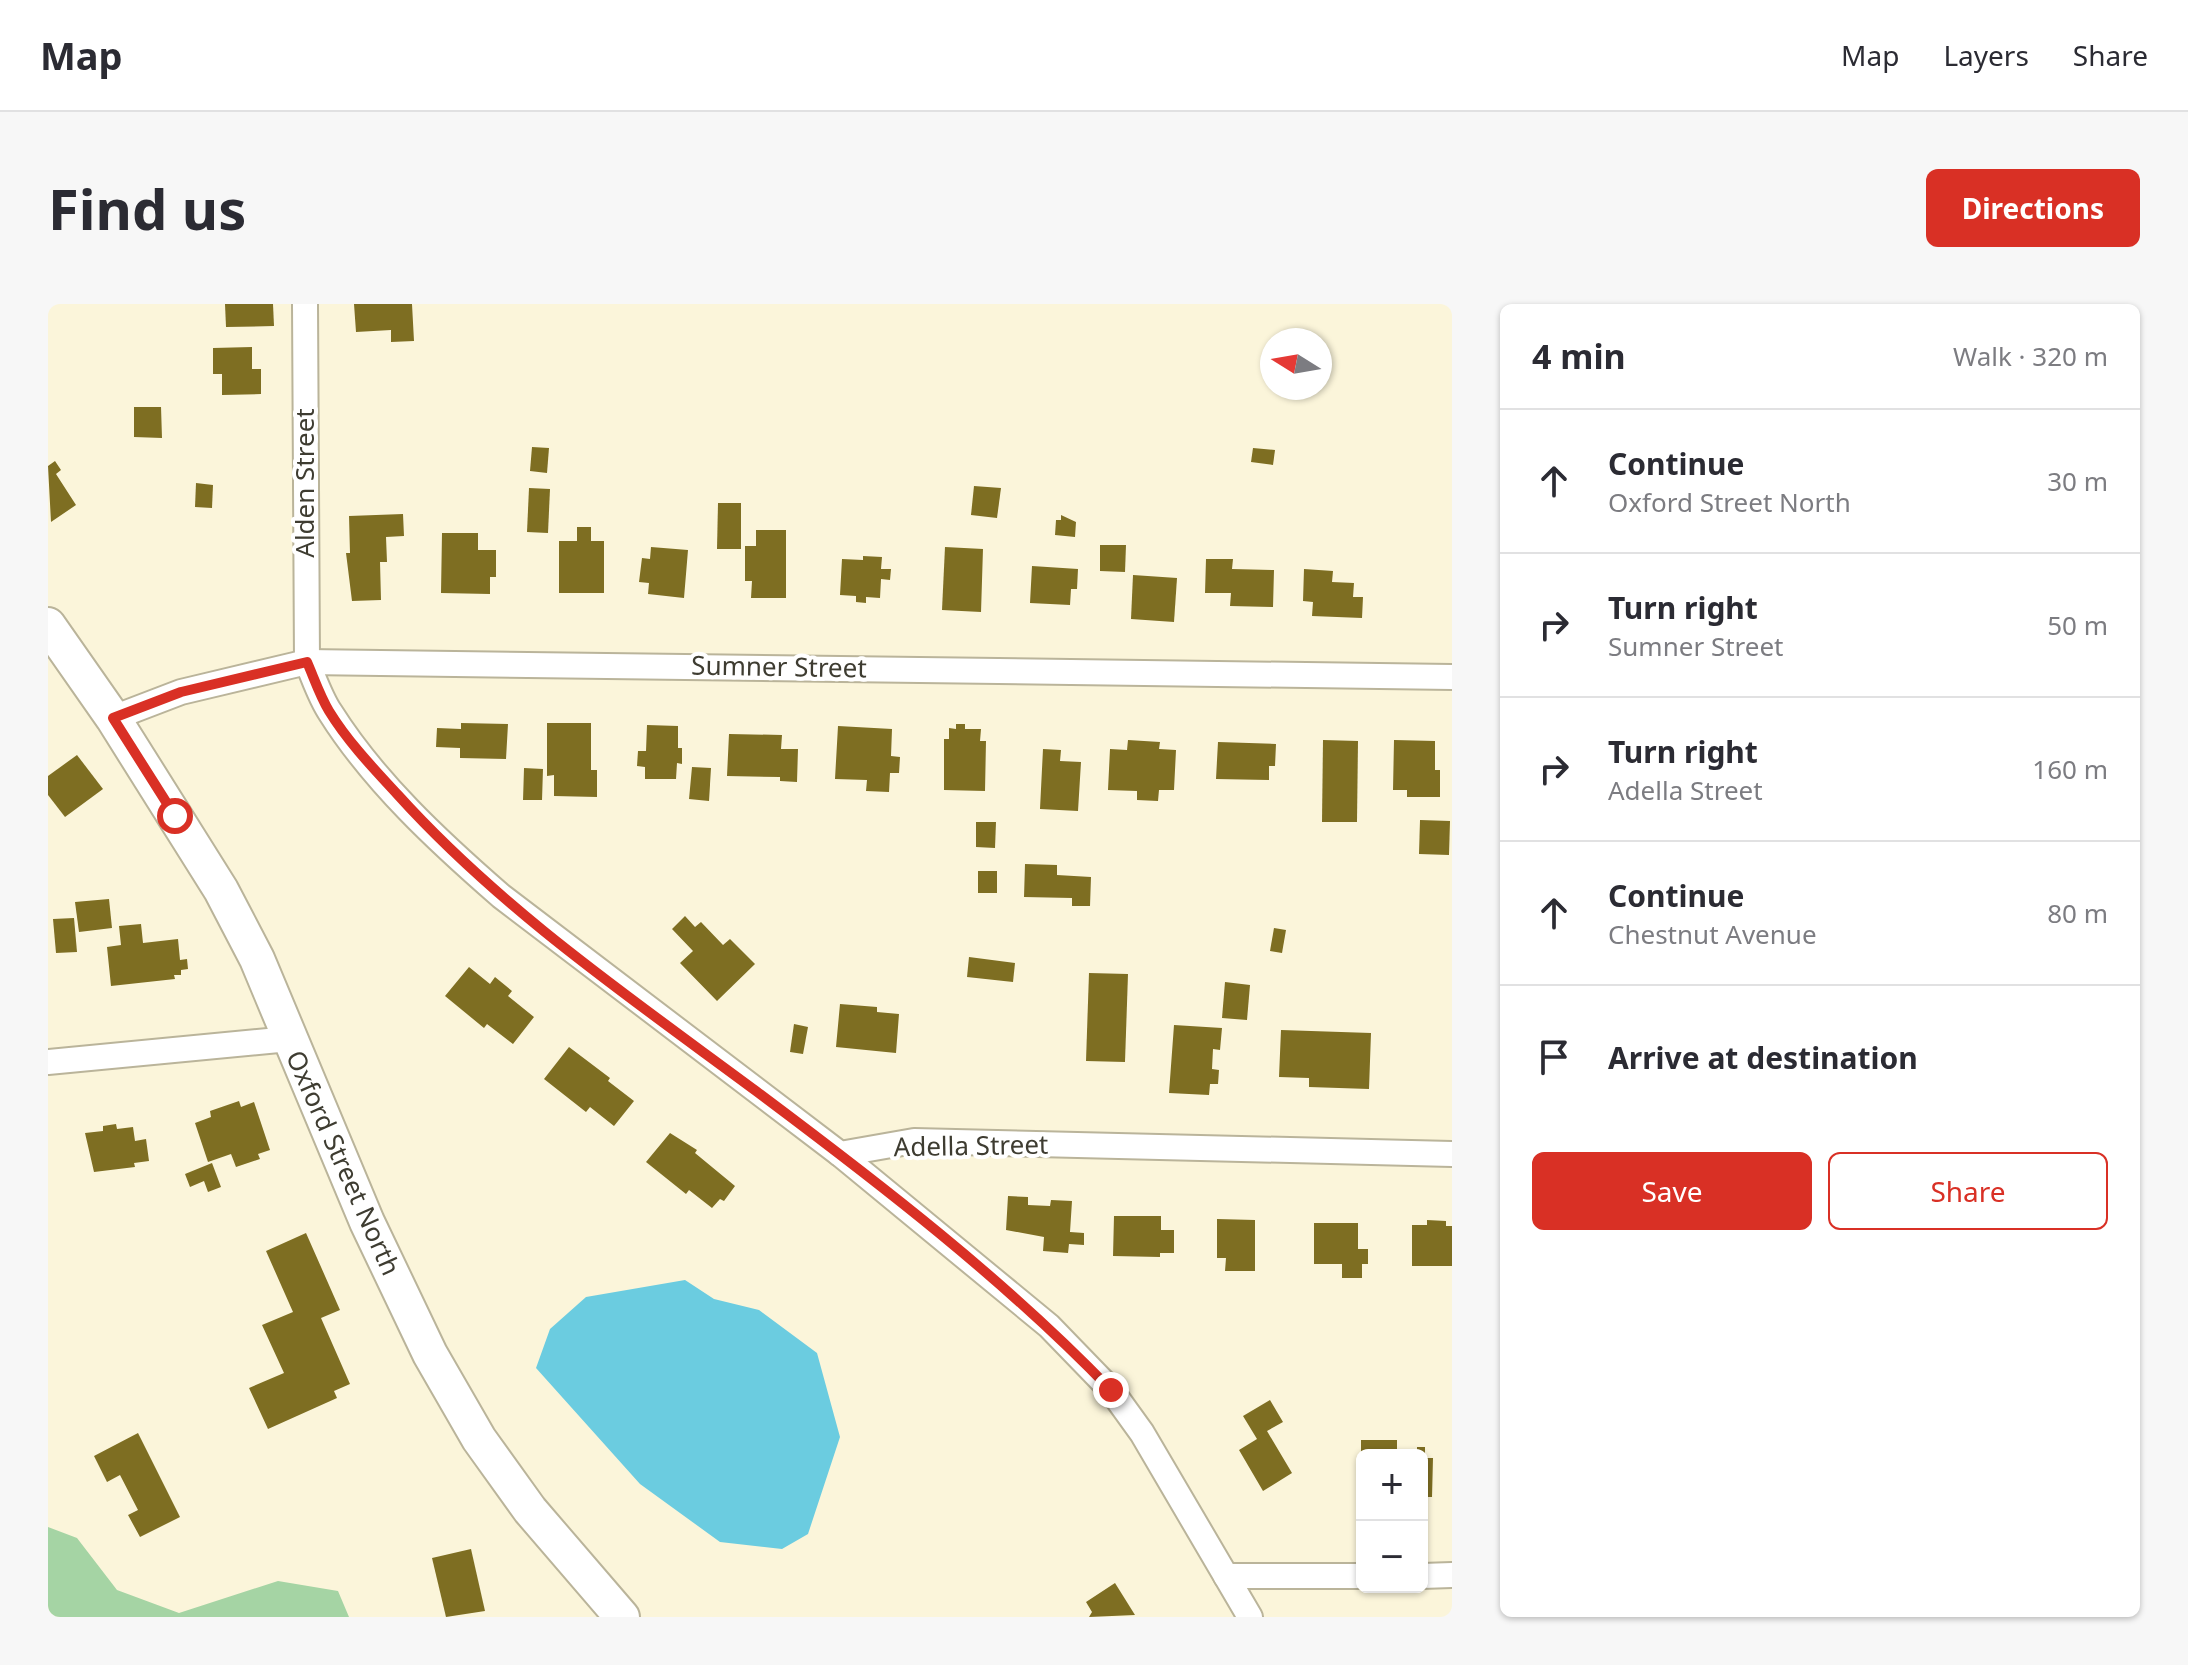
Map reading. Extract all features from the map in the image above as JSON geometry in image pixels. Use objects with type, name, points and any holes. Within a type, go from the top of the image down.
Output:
[{"type":"street","name":"Alden Street","points":[[305,304],[307,662]]},
{"type":"street","name":"Oxford Street North","points":[[48,625],[113,718],[221,890],[257,959],[367,1222],[430,1354],[479,1439],[530,1510],[622,1617]]},
{"type":"street","name":"Sumner Street","points":[[113,718],[181,692],[307,662],[1452,677]]},
{"type":"street","points":[[307,662],[329,710],[363,757],[451,853],[646,1008],[840,1154],[1049,1326],[1111,1390],[1142,1433],[1250,1617]]},
{"type":"street","points":[[48,1062],[289,1039]]},
{"type":"street","name":"Adella Street","points":[[840,1154],[914,1141],[1452,1154]]},
{"type":"street","points":[[1428,1576],[1452,1575]]},
{"type":"street","points":[[1226,1576],[1356,1576]]},
{"type":"green space","points":[[48,1527],[77,1538],[117,1590],[179,1613],[278,1581],[338,1591],[349,1617],[48,1617]]},
{"type":"water","points":[[685,1280],[714,1299],[759,1310],[817,1353],[840,1437],[808,1534],[782,1549],[720,1542],[640,1484],[536,1368],[550,1329],[586,1297]]},
{"type":"building","points":[[225,304],[273,304],[274,326],[226,327]]},
{"type":"building","points":[[354,304],[412,304],[414,341],[391,342],[391,330],[356,332]]},
{"type":"building","points":[[252,347],[252,369],[261,369],[261,394],[222,395],[222,374],[213,374],[213,348]]},
{"type":"building","points":[[134,407],[161,407],[162,438],[134,437]]},
{"type":"building","points":[[532,447],[549,448],[547,473],[530,471]]},
{"type":"building","points":[[1253,448],[1275,450],[1273,465],[1251,462]]},
{"type":"building","points":[[55,461],[61,470],[56,474],[76,505],[51,522],[48,466]]},
{"type":"building","points":[[196,483],[213,485],[212,508],[195,507]]},
{"type":"building","points":[[974,486],[1001,488],[997,518],[971,515]]},
{"type":"building","points":[[529,488],[550,489],[548,533],[527,532]]},
{"type":"building","points":[[718,503],[741,503],[741,549],[717,549]]},
{"type":"building","points":[[403,514],[404,536],[386,537],[387,562],[380,562],[381,600],[352,601],[346,553],[350,553],[349,516]]},
{"type":"building","points":[[1061,515],[1076,522],[1075,537],[1055,535],[1056,520],[1061,520]]},
{"type":"building","points":[[577,527],[591,527],[591,541],[604,541],[604,593],[559,593],[559,541],[577,541]]},
{"type":"building","points":[[756,530],[786,530],[786,598],[751,598],[752,581],[745,581],[745,546],[756,546]]},
{"type":"building","points":[[442,533],[478,533],[478,550],[496,550],[496,577],[490,577],[490,594],[441,593]]},
{"type":"building","points":[[1100,545],[1126,545],[1125,572],[1100,571]]},
{"type":"building","points":[[651,547],[688,550],[684,598],[648,594],[649,583],[639,582],[642,558],[650,559]]},
{"type":"building","points":[[945,547],[983,549],[981,612],[942,610]]},
{"type":"building","points":[[863,556],[882,557],[881,569],[891,569],[890,580],[881,579],[880,598],[866,597],[866,603],[856,602],[856,596],[840,595],[842,559],[863,560]]},
{"type":"building","points":[[1206,559],[1233,559],[1232,569],[1274,570],[1273,607],[1230,606],[1231,593],[1205,593]]},
{"type":"building","points":[[1032,566],[1078,569],[1077,589],[1071,589],[1070,605],[1030,603]]},
{"type":"building","points":[[1304,569],[1333,571],[1332,582],[1354,583],[1353,597],[1363,597],[1362,618],[1312,616],[1313,602],[1303,601]]},
{"type":"building","points":[[1133,575],[1177,578],[1174,622],[1131,619]]},
{"type":"building","points":[[461,723],[508,724],[506,759],[460,758],[460,748],[436,747],[437,728],[461,729]]},
{"type":"building","points":[[547,723],[591,723],[591,770],[597,770],[597,797],[554,796],[554,775],[547,776]]},
{"type":"building","points":[[956,724],[965,724],[965,729],[981,729],[980,741],[986,741],[985,791],[944,790],[944,739],[949,739],[949,728],[956,729]]},
{"type":"building","points":[[647,725],[678,726],[682,764],[677,763],[676,779],[645,779],[645,767],[637,766],[638,751],[646,751]]},
{"type":"building","points":[[838,726],[892,729],[891,756],[900,757],[899,773],[890,773],[889,792],[866,791],[867,780],[835,779]]},
{"type":"building","points":[[729,734],[782,735],[781,749],[798,749],[797,782],[780,781],[780,777],[727,776]]},
{"type":"building","points":[[1128,740],[1160,742],[1159,749],[1176,750],[1174,790],[1159,790],[1158,801],[1137,800],[1137,791],[1108,790],[1110,749],[1127,750]]},
{"type":"building","points":[[1323,740],[1358,741],[1357,822],[1322,822]]},
{"type":"building","points":[[1394,740],[1435,741],[1435,770],[1440,770],[1440,797],[1407,797],[1407,790],[1393,790]]},
{"type":"building","points":[[1218,742],[1276,744],[1275,766],[1269,766],[1269,780],[1216,779]]},
{"type":"building","points":[[1043,749],[1061,750],[1060,761],[1081,762],[1078,811],[1040,809]]},
{"type":"building","points":[[77,755],[103,789],[65,817],[48,795],[48,776]]},
{"type":"building","points":[[692,767],[711,768],[709,801],[689,799]]},
{"type":"building","points":[[524,768],[543,769],[542,800],[523,800]]},
{"type":"building","points":[[1420,820],[1450,821],[1449,855],[1419,854]]},
{"type":"building","points":[[976,822],[996,822],[995,848],[976,847]]},
{"type":"building","points":[[1025,864],[1057,865],[1057,875],[1091,877],[1090,906],[1072,906],[1072,898],[1024,897]]},
{"type":"building","points":[[978,871],[997,871],[997,893],[978,893]]},
{"type":"building","points":[[109,899],[112,928],[79,932],[75,902]]},
{"type":"building","points":[[685,916],[695,927],[701,922],[723,945],[730,939],[755,964],[717,1001],[680,963],[693,951],[672,929]]},
{"type":"building","points":[[74,918],[77,952],[56,953],[53,919]]},
{"type":"building","points":[[141,924],[143,943],[178,939],[180,960],[187,959],[188,969],[181,970],[181,975],[174,975],[175,979],[111,986],[107,947],[121,945],[119,926]]},
{"type":"building","points":[[1274,928],[1286,930],[1282,953],[1270,951]]},
{"type":"building","points":[[969,957],[1015,963],[1013,982],[967,977]]},
{"type":"building","points":[[469,967],[490,984],[495,977],[512,991],[508,996],[534,1017],[513,1044],[487,1024],[484,1028],[445,996]]},
{"type":"building","points":[[1089,973],[1128,974],[1125,1062],[1086,1061]]},
{"type":"building","points":[[1225,982],[1250,985],[1247,1020],[1222,1018]]},
{"type":"building","points":[[840,1004],[877,1007],[877,1012],[899,1014],[896,1053],[836,1047]]},
{"type":"building","points":[[794,1024],[808,1027],[803,1054],[790,1052]]},
{"type":"building","points":[[1174,1025],[1222,1028],[1220,1050],[1213,1049],[1212,1069],[1219,1070],[1218,1084],[1210,1084],[1209,1095],[1169,1093]]},
{"type":"building","points":[[1281,1030],[1371,1033],[1369,1089],[1309,1087],[1309,1078],[1279,1077]]},
{"type":"building","points":[[569,1047],[634,1101],[614,1126],[590,1107],[586,1112],[544,1079]]},
{"type":"building","points":[[239,1101],[241,1107],[254,1102],[270,1150],[258,1154],[260,1159],[236,1167],[231,1154],[208,1162],[195,1123],[211,1117],[210,1111]]},
{"type":"building","points":[[116,1124],[117,1129],[133,1127],[135,1141],[146,1139],[149,1161],[134,1163],[135,1167],[94,1172],[85,1133],[103,1131],[103,1126]]},
{"type":"building","points":[[670,1133],[697,1150],[695,1153],[735,1186],[724,1201],[720,1199],[712,1208],[689,1190],[686,1194],[646,1162]]},
{"type":"building","points":[[212,1163],[221,1187],[208,1192],[204,1181],[190,1187],[185,1174]]},
{"type":"building","points":[[1008,1196],[1028,1197],[1028,1205],[1050,1206],[1051,1200],[1072,1201],[1070,1232],[1084,1233],[1084,1245],[1069,1244],[1068,1253],[1043,1251],[1044,1237],[1006,1230]]},
{"type":"building","points":[[1114,1216],[1161,1216],[1161,1230],[1174,1230],[1174,1253],[1160,1253],[1160,1257],[1113,1256]]},
{"type":"building","points":[[1217,1219],[1255,1220],[1255,1271],[1225,1271],[1226,1258],[1217,1258]]},
{"type":"building","points":[[1427,1220],[1446,1221],[1446,1226],[1452,1226],[1452,1266],[1412,1266],[1412,1225],[1427,1225]]},
{"type":"building","points":[[1314,1223],[1358,1223],[1358,1249],[1368,1249],[1368,1264],[1362,1264],[1362,1278],[1342,1278],[1342,1264],[1314,1264]]},
{"type":"building","points":[[306,1233],[340,1310],[321,1318],[350,1384],[334,1391],[337,1398],[268,1429],[249,1388],[284,1373],[262,1325],[293,1312],[266,1251]]},
{"type":"building","points":[[1270,1400],[1283,1422],[1267,1431],[1292,1473],[1263,1491],[1239,1450],[1257,1439],[1243,1416]]},
{"type":"building","points":[[138,1433],[180,1517],[140,1537],[128,1515],[138,1510],[120,1475],[107,1482],[94,1456]]},
{"type":"building","points":[[1361,1440],[1397,1440],[1397,1449],[1361,1449]]},
{"type":"building","points":[[1428,1458],[1433,1458],[1432,1497],[1428,1497]]},
{"type":"building","points":[[471,1549],[485,1611],[446,1617],[432,1558]]},
{"type":"building","points":[[1115,1583],[1135,1615],[1089,1617],[1092,1612],[1086,1602]]},
{"type":"route","points":[[175,816],[113,718],[181,692],[307,662],[329,710],[363,757],[451,853],[501,896],[840,1154],[1049,1326],[1111,1390]]}]
